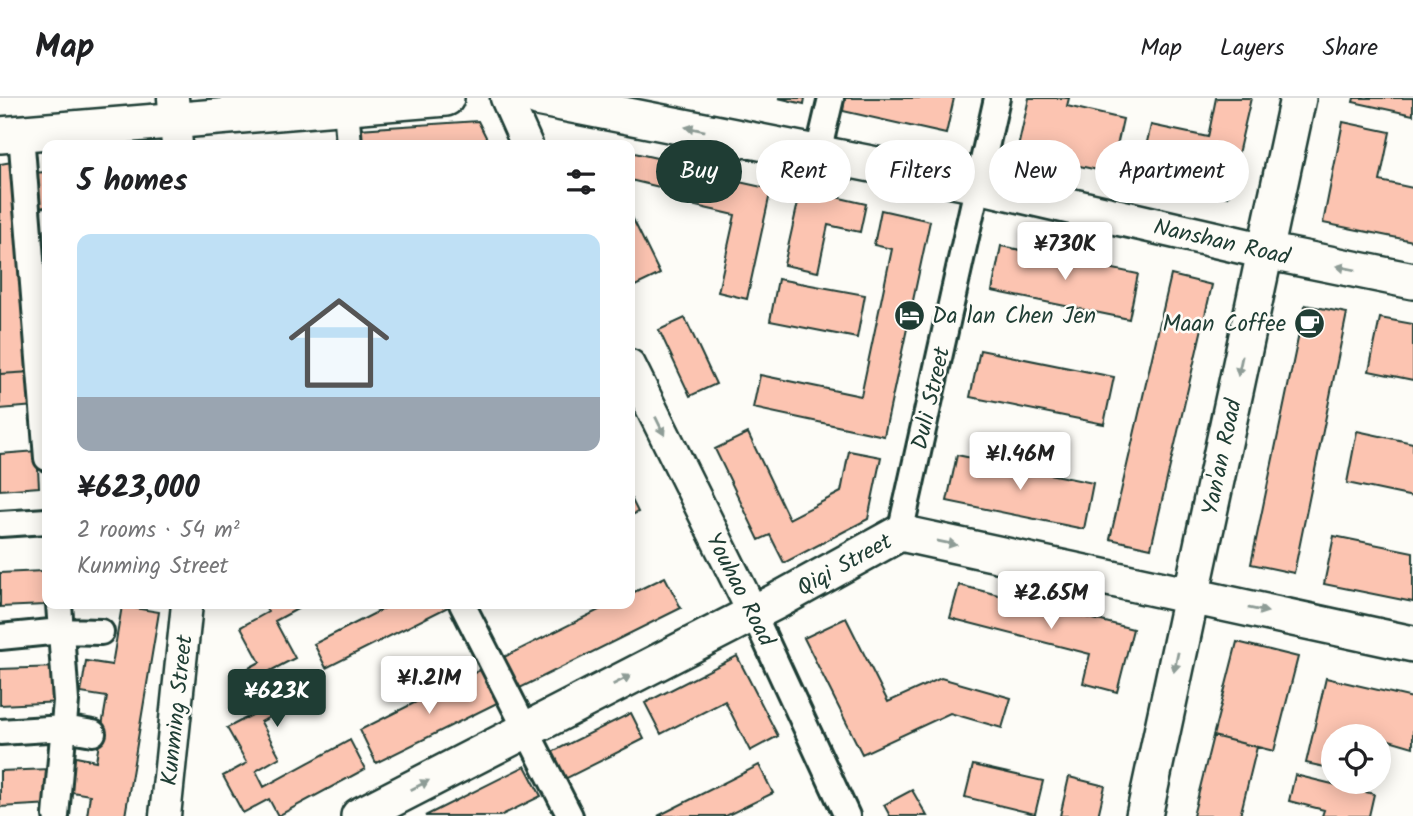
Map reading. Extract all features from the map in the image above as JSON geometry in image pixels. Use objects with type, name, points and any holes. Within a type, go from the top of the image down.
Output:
[{"type":"main road","points":[[11,134],[446,98]]},
{"type":"main road","name":"Nanshan Road","points":[[537,98],[650,109],[768,140]]},
{"type":"main road","name":"Yan'an Road","points":[[1144,816],[1298,98]]},
{"type":"main road","name":"Nanshan Road","points":[[851,160],[1413,281]]},
{"type":"main road","name":"Qiqi Street","points":[[359,816],[753,613],[900,533],[1413,644]]},
{"type":"street","points":[[506,98],[525,140]]},
{"type":"street","points":[[821,140],[831,98]]},
{"type":"street","name":"Duli Street","points":[[900,533],[997,98]]},
{"type":"street","points":[[346,106],[349,140]]},
{"type":"street","points":[[11,134],[42,413]]},
{"type":"street","name":"Youhao Road","points":[[635,375],[753,613],[847,816]]},
{"type":"street","points":[[0,524],[42,521]]},
{"type":"street","points":[[56,816],[66,701],[59,609]]},
{"type":"street","name":"Kunming Street","points":[[165,816],[186,609]]},
{"type":"street","points":[[465,609],[570,816]]},
{"type":"street","points":[[0,637],[61,631],[102,632]]},
{"type":"street","points":[[0,732],[64,728],[93,733]]},
{"type":"building","points":[[778,98],[805,98],[804,104]]},
{"type":"building","points":[[845,98],[954,98],[946,134],[843,111]]},
{"type":"building","points":[[1029,98],[1069,98],[1067,106],[1123,119],[1118,140],[1095,140],[1095,169],[1081,166],[1081,140],[1020,140]]},
{"type":"building","points":[[1216,98],[1251,98],[1241,140],[1147,140],[1151,125],[1208,137]]},
{"type":"building","points":[[1354,98],[1413,98],[1413,115],[1353,102]]},
{"type":"building","points":[[478,121],[488,140],[360,140],[359,129]]},
{"type":"building","points":[[1343,122],[1390,132],[1380,181],[1413,188],[1413,241],[1323,223]]},
{"type":"building","points":[[635,153],[656,158],[656,186],[635,181]]},
{"type":"building","points":[[12,162],[31,372],[0,374],[0,164]]},
{"type":"building","points":[[42,172],[42,207],[34,208],[31,173]]},
{"type":"building","points":[[742,183],[756,186],[756,203],[768,203],[747,299],[718,292],[735,215],[687,204],[742,203]]},
{"type":"building","points":[[851,201],[866,204],[860,232],[828,225],[818,272],[784,265],[798,203],[851,203]]},
{"type":"building","points":[[881,210],[930,221],[884,436],[753,408],[760,375],[861,396],[892,249],[874,245]]},
{"type":"building","points":[[635,223],[660,274],[635,286]]},
{"type":"building","points":[[1001,246],[1138,274],[1129,319],[992,291]]},
{"type":"building","points":[[1171,275],[1212,285],[1151,548],[1110,539]]},
{"type":"building","points":[[778,279],[865,295],[857,338],[770,321]]},
{"type":"building","points":[[1305,305],[1347,313],[1294,573],[1251,564]]},
{"type":"building","points":[[685,318],[716,384],[690,396],[659,330]]},
{"type":"building","points":[[1380,318],[1413,324],[1413,380],[1369,371]]},
{"type":"building","points":[[980,350],[1114,377],[1104,424],[970,397]]},
{"type":"building","points":[[31,372],[35,406],[0,409],[0,374]]},
{"type":"building","points":[[1357,431],[1413,443],[1413,497],[1347,483]]},
{"type":"building","points":[[748,433],[789,519],[841,492],[849,451],[881,457],[868,519],[784,563],[770,535],[759,540],[715,449]]},
{"type":"building","points":[[37,451],[39,487],[0,490],[0,454]]},
{"type":"building","points":[[957,455],[1093,483],[1084,529],[947,501]]},
{"type":"building","points":[[1334,536],[1413,552],[1413,602],[1324,584]]},
{"type":"building","points":[[42,571],[42,605],[0,607],[0,573]]},
{"type":"building","points":[[665,577],[681,608],[514,691],[498,660],[601,609],[635,609],[635,592]]},
{"type":"building","points":[[959,585],[1133,629],[1117,692],[1083,683],[1090,654],[950,618]]},
{"type":"building","points":[[121,609],[159,612],[125,816],[87,816],[90,795],[66,791],[71,756],[96,761],[107,697],[81,693],[86,661],[112,665]]},
{"type":"building","points":[[266,609],[297,609],[275,621],[295,658],[270,671],[289,706],[261,722],[280,757],[256,771],[264,787],[350,740],[365,769],[278,816],[269,799],[243,813],[223,776],[247,763],[227,728],[254,714],[234,676],[260,662],[241,627],[268,612]]},
{"type":"building","points":[[383,609],[444,609],[326,668],[314,644]]},
{"type":"building","points":[[846,618],[888,702],[941,678],[1011,698],[1002,728],[950,713],[862,754],[804,638]]},
{"type":"building","points":[[1237,642],[1298,657],[1274,751],[1213,736]]},
{"type":"building","points":[[737,656],[778,736],[750,751],[725,701],[661,734],[645,703]]},
{"type":"building","points":[[58,667],[61,702],[0,705],[0,669]]},
{"type":"building","points":[[482,669],[499,702],[376,763],[360,730]]},
{"type":"building","points":[[1326,678],[1413,698],[1413,747],[1391,741],[1391,724],[1321,724],[1321,766],[1306,763]]},
{"type":"building","points":[[631,713],[644,739],[561,781],[548,754]]},
{"type":"building","points":[[1213,736],[1257,747],[1240,816],[1193,816]]},
{"type":"building","points":[[759,765],[773,793],[726,816],[658,816]]},
{"type":"building","points":[[973,765],[1043,781],[1035,814],[965,797]]},
{"type":"building","points":[[525,766],[541,796],[500,816],[425,816]]},
{"type":"building","points":[[50,769],[52,804],[0,807],[0,771]]},
{"type":"building","points":[[1295,775],[1321,781],[1321,794],[1374,794],[1369,816],[1322,816],[1324,810],[1289,801]]},
{"type":"building","points":[[1069,777],[1105,786],[1098,816],[1060,816]]},
{"type":"building","points":[[912,790],[927,816],[890,816],[884,805]]},
{"type":"place","name":"Da lan Chen Jen","points":[[909,315]]},
{"type":"place","name":"Maan Coffee","points":[[1309,323]]}]
